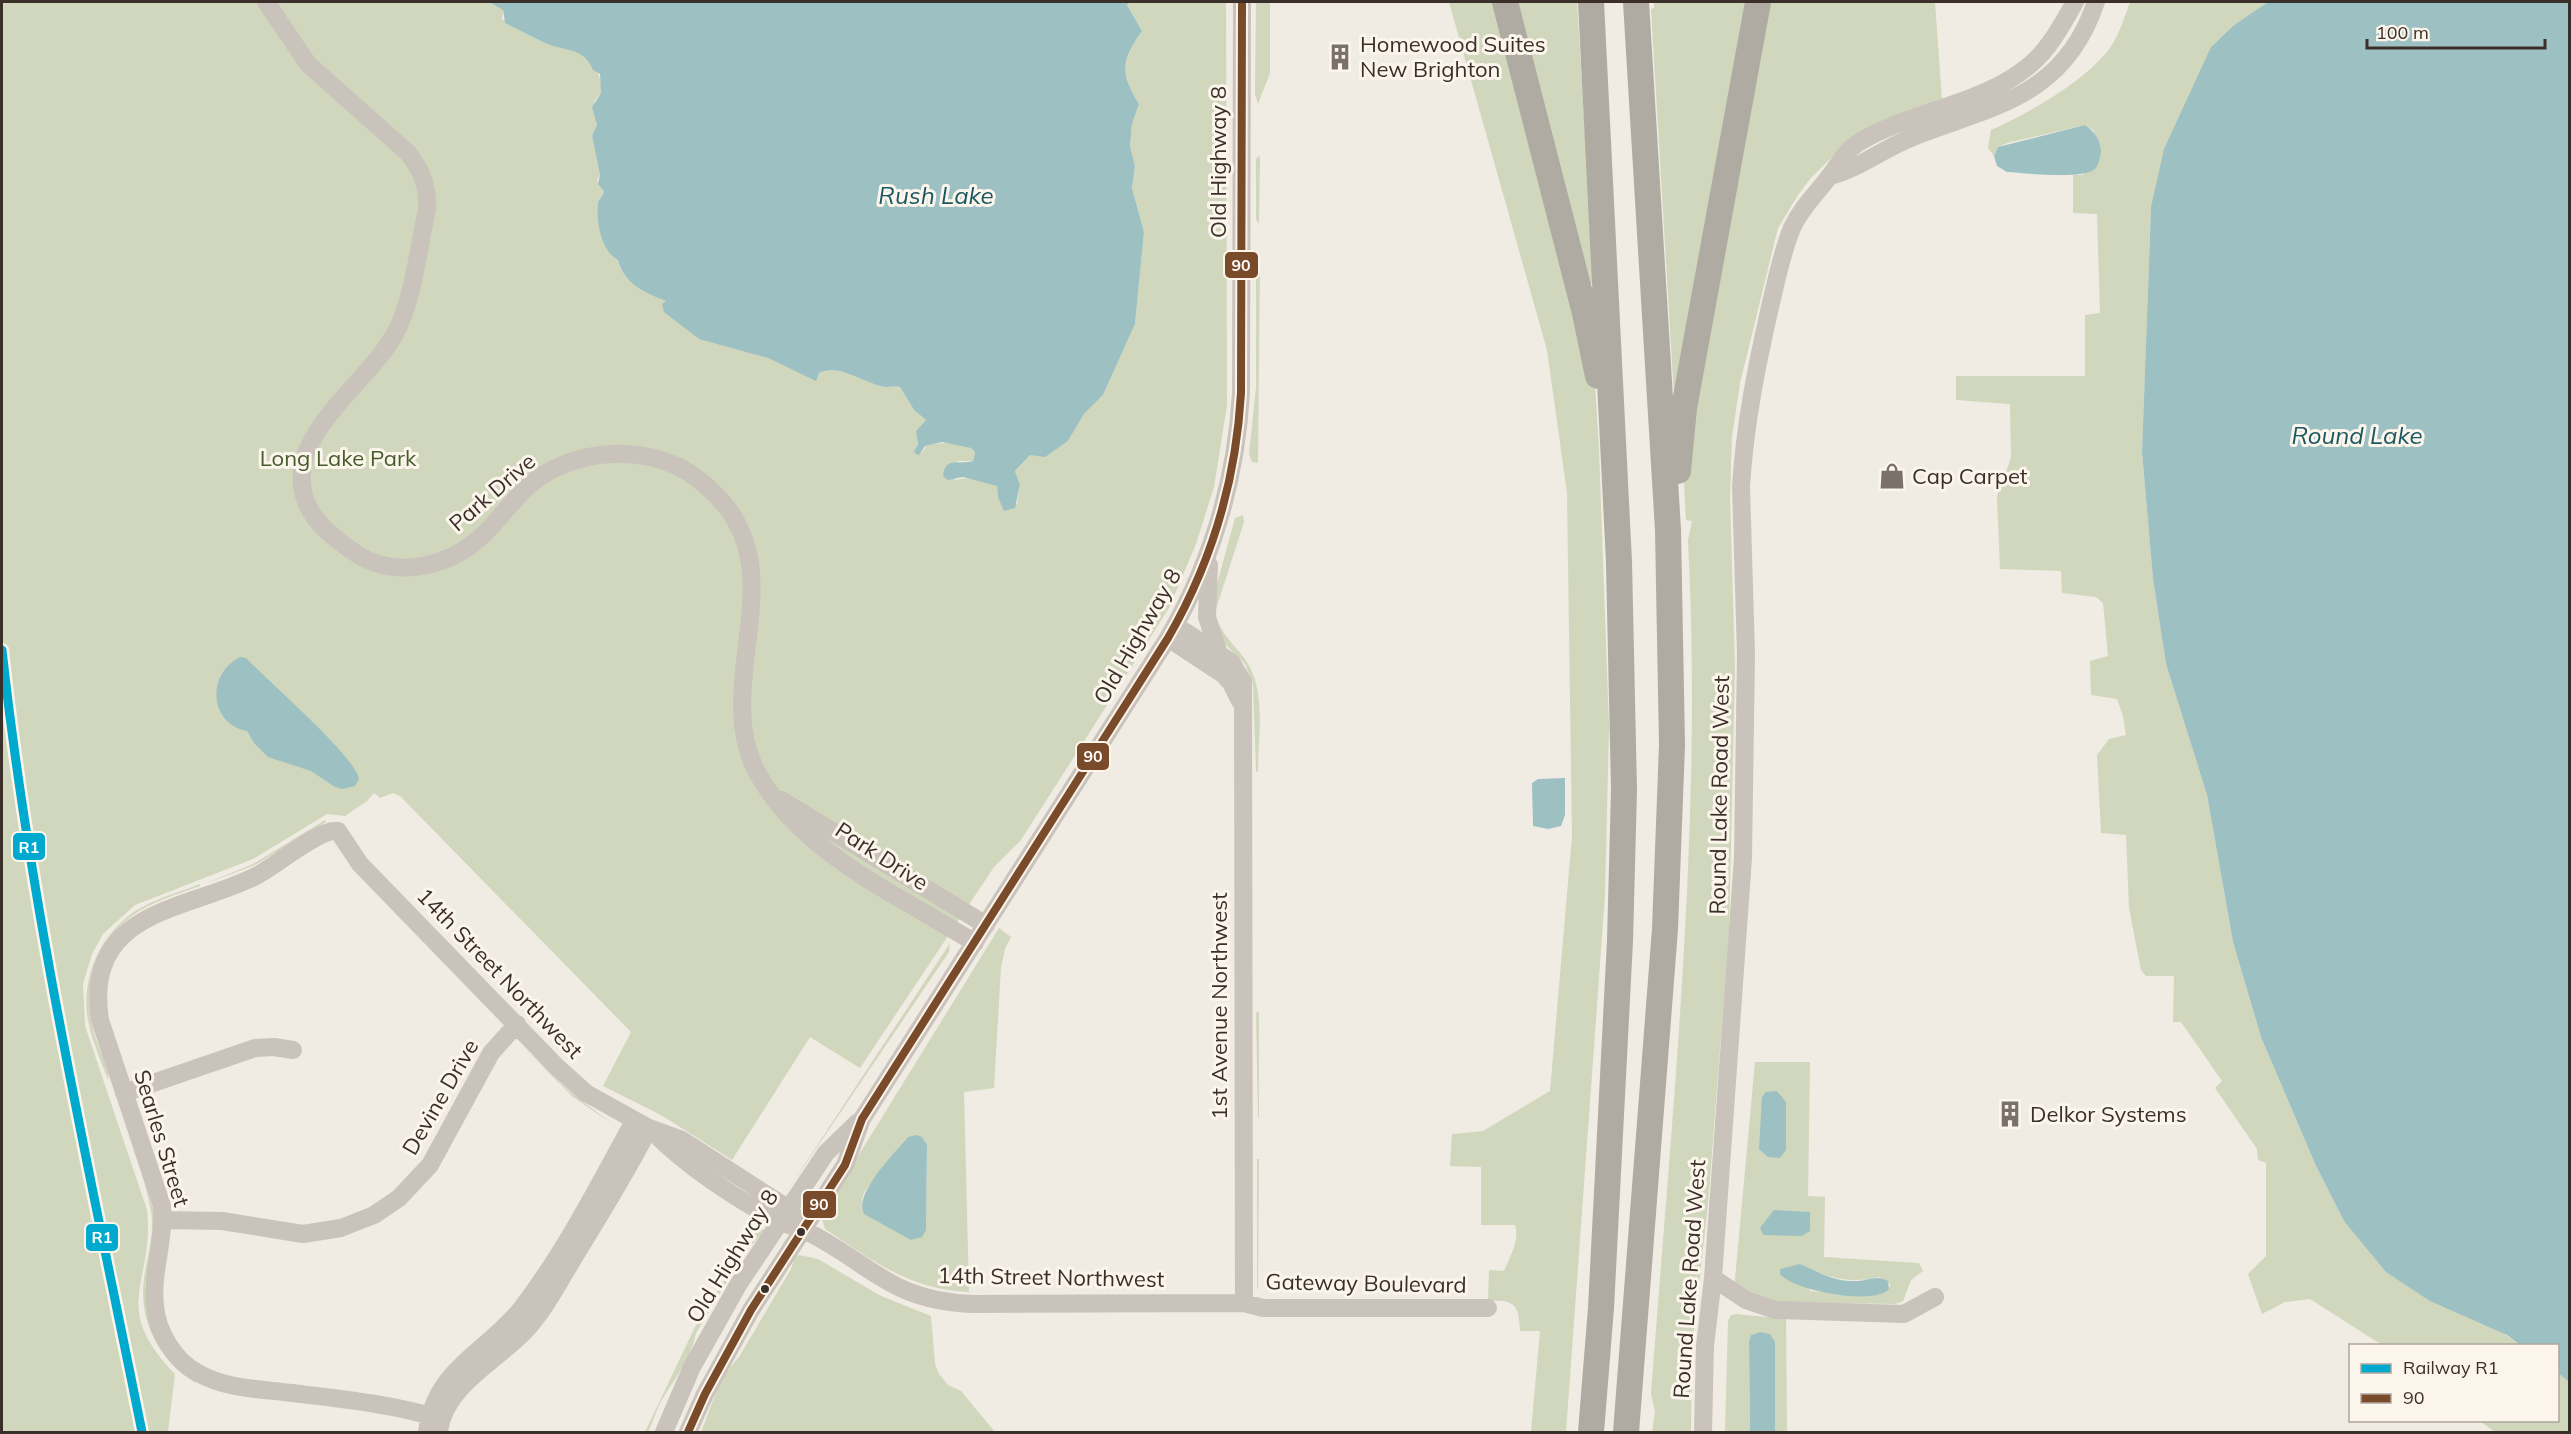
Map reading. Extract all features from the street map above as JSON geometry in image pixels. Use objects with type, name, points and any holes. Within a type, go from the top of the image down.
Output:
[{"type":"highway","points":[[1504,2],[1585,313],[1614,474]]},
{"type":"highway","points":[[1591,2],[1622,638],[1623,855],[1601,1308],[1591,1428]]},
{"type":"highway","points":[[1626,1432],[1669,868],[1672,745],[1671,594],[1636,2]]},
{"type":"highway","points":[[1671,594],[1684,408],[1758,2]]},
{"type":"highway","points":[[1633,1432],[1634,1329]]},
{"type":"street","name":"Park Drive","points":[[266,2],[308,64],[408,153],[419,167],[428,196],[406,303],[398,328],[392,339],[307,447],[301,475],[308,507],[317,520],[354,552],[385,566],[411,568],[437,562],[467,548],[483,535],[525,489],[547,473],[572,461],[602,455],[630,454],[660,460],[698,478],[730,512],[749,555],[752,585],[742,701],[742,727],[751,761],[794,822],[833,854],[975,943]]},
{"type":"street","name":"Old Highway 8","points":[[688,1432],[705,1394],[752,1310],[845,1165],[862,1119],[1172,632],[1210,551],[1233,466],[1240,404],[1242,2]]},
{"type":"street","name":"Round Lake Road West","points":[[1703,1432],[1705,1347],[1713,1278],[1743,858],[1746,654],[1741,486],[1744,436],[1749,398],[1783,256],[1792,228],[1809,199],[1830,176],[1844,153],[1891,126],[1996,86],[2031,64],[2060,30],[2075,2]]},
{"type":"street","name":"Round Lake Road West","points":[[1830,176],[1852,170],[1911,137],[1987,112],[2033,88],[2056,69],[2076,45],[2096,2]]},
{"type":"street","points":[[1977,93],[1987,112]]},
{"type":"street","points":[[1210,551],[1207,616],[1219,654]]},
{"type":"street","name":"1st Avenue Northwest","points":[[1172,632],[1219,654],[1239,672],[1243,682],[1244,1303]]},
{"type":"street","name":"1st Avenue Northwest","points":[[1172,632],[1224,675],[1231,683],[1242,708]]},
{"type":"street","name":"Park Drive","points":[[774,796],[986,925]]},
{"type":"street","name":"14th Street Northwest","points":[[335,830],[344,837],[360,864],[586,1093],[641,1124],[682,1140],[724,1177],[902,1291],[951,1303],[1244,1303]]},
{"type":"street","name":"Searles Street","points":[[335,830],[324,834],[258,875],[151,915],[132,926],[118,941],[104,965],[98,1007],[157,1190],[163,1220],[154,1287],[155,1308],[168,1345],[195,1372],[235,1386],[388,1405],[434,1425]]},
{"type":"street","points":[[833,854],[844,838]]},
{"type":"street","points":[[888,890],[898,873]]},
{"type":"street","name":"Devine Drive","points":[[163,1220],[222,1221],[303,1234],[341,1228],[374,1215],[399,1198],[430,1165],[490,1053],[517,1024]]},
{"type":"street","points":[[124,1093],[255,1048],[274,1047],[293,1050]]},
{"type":"street","name":"Old Highway 8","points":[[664,1432],[692,1367],[738,1285],[826,1153],[862,1119]]},
{"type":"street","points":[[434,1425],[436,1397],[456,1370],[549,1281],[602,1182],[641,1124]]},
{"type":"street","points":[[1713,1278],[1746,1300],[1775,1310],[1904,1314],[1935,1297]]},
{"type":"street","name":"Gateway Boulevard","points":[[1244,1303],[1263,1308],[1488,1308]]},
{"type":"green space","name":"Long Lake Park","points":[[2,2],[489,2],[503,10],[502,19],[522,32],[547,44],[580,53],[591,62],[599,74],[601,93],[594,101],[597,129],[592,136],[600,175],[597,180],[604,191],[599,202],[601,235],[608,250],[618,260],[630,281],[667,301],[668,310],[675,320],[692,331],[696,337],[768,358],[816,380],[819,373],[835,371],[885,387],[900,387],[914,410],[926,420],[916,431],[918,445],[916,448],[922,452],[927,445],[952,443],[971,448],[975,452],[973,461],[957,461],[955,480],[982,480],[993,484],[997,486],[998,497],[1017,504],[1020,485],[1015,471],[1030,455],[1068,441],[1084,414],[1103,395],[1135,324],[1144,232],[1132,188],[1135,166],[1130,146],[1132,124],[1139,104],[1129,84],[1126,67],[1130,51],[1142,31],[1127,5],[1130,2],[1226,2],[1227,405],[1214,487],[1196,544],[1169,608],[1021,840],[994,867],[860,1068],[810,1037],[732,1160],[661,1115],[603,1086],[631,1032],[400,796],[393,793],[380,798],[374,793],[367,801],[345,816],[327,814],[253,859],[135,905],[103,934],[92,954],[83,984],[85,1026],[147,1210],[148,1236],[139,1294],[139,1311],[143,1329],[155,1350],[175,1374],[168,1432],[2,1432]]},
{"type":"green space","points":[[1256,2],[1270,2],[1270,73],[1258,104],[1255,94]]},
{"type":"green space","points":[[1449,2],[1496,2],[1595,384],[1609,727],[1605,895],[1566,1432],[1531,1432],[1540,1331],[1520,1331],[1517,1310],[1514,1306],[1504,1301],[1488,1301],[1489,1270],[1504,1271],[1515,1243],[1515,1225],[1481,1225],[1481,1167],[1450,1166],[1452,1134],[1483,1131],[1550,1091],[1572,836],[1567,493],[1547,350]]},
{"type":"green space","points":[[1513,2],[1577,2],[1594,283],[1583,284]]},
{"type":"green space","points":[[1654,2],[1745,2],[1674,396],[1651,9],[1654,8]]},
{"type":"green space","points":[[1768,2],[1935,2],[1942,100],[1838,151],[1810,179],[1798,195],[1778,228],[1740,383],[1732,437],[1730,497],[1735,668],[1729,933],[1708,1204],[1692,1348],[1691,1432],[1652,1432],[1655,1411],[1651,1394],[1676,1074],[1688,861],[1692,647],[1688,540],[1692,521],[1686,520],[1683,466]]},
{"type":"green space","points":[[2130,2],[2268,2],[2234,25],[2211,47],[2151,207],[2142,452],[2153,579],[2166,664],[2207,795],[2233,942],[2261,1037],[2316,1166],[2344,1221],[2519,1344],[2380,1344],[2310,1299],[2285,1302],[2262,1314],[2248,1274],[2266,1256],[2266,1163],[2258,1160],[2257,1149],[2215,1088],[2222,1081],[2181,1022],[2173,1022],[2174,976],[2146,976],[2141,970],[2129,908],[2126,835],[2101,833],[2097,755],[2109,739],[2126,735],[2117,699],[2091,695],[2090,661],[2108,656],[2103,603],[2096,597],[2062,593],[2061,571],[2000,569],[1997,496],[2011,458],[2010,404],[1956,400],[1956,376],[2085,376],[2085,315],[2100,313],[2097,214],[2073,213],[2073,175],[2083,175],[2101,147],[2093,130],[2085,125],[2007,143],[1998,147],[1994,156],[1988,148],[1991,130],[2040,105],[2073,83],[2101,58],[2112,45]]},
{"type":"green space","points":[[1259,155],[1259,224],[1256,219],[1256,159]]},
{"type":"green space","points":[[1260,262],[1258,463],[1252,462],[1249,454],[1256,387],[1256,269]]},
{"type":"green space","points":[[1243,515],[1244,522],[1215,612],[1214,595],[1235,518]]},
{"type":"green space","points":[[1218,622],[1254,676],[1260,716],[1258,772],[1256,771],[1253,685],[1245,664],[1224,643]]},
{"type":"green space","points":[[325,820],[326,822],[255,865],[202,885],[253,864]]},
{"type":"green space","points":[[200,884],[200,886],[157,902],[133,915],[109,939],[101,953],[95,968],[89,1000],[90,1017],[106,1064],[108,1080],[93,1039],[87,1014],[89,980],[100,949],[109,935],[133,912],[154,901]]},
{"type":"green space","points":[[999,928],[1011,937],[1005,949],[1001,967],[994,1088],[964,1092],[969,1292],[928,1286],[892,1271],[825,1229],[821,1216]],"holes":[[[908,1137],[925,1140],[927,1144],[926,1230],[862,1211],[865,1191]]]},
{"type":"green space","points":[[950,943],[949,952],[786,1193]]},
{"type":"green space","points":[[1259,1011],[1259,1118],[1258,1118],[1256,1013]]},
{"type":"green space","points":[[519,1043],[568,1090],[615,1126],[572,1096]]},
{"type":"green space","points":[[1755,1062],[1810,1062],[1808,1196],[1825,1197],[1824,1257],[1919,1263],[1923,1271],[1911,1280],[1903,1301],[1895,1304],[1774,1302],[1734,1290]],"holes":[[[1800,1264],[1848,1280],[1879,1277],[1890,1284],[1889,1289],[1879,1295],[1810,1291]]]},
{"type":"green space","points":[[117,1106],[144,1178],[154,1212],[153,1244],[145,1284],[148,1318],[196,1383],[183,1375],[162,1352],[148,1325],[143,1295],[151,1237],[151,1211],[141,1171]]},
{"type":"green space","points":[[1257,1159],[1259,1159],[1258,1291],[1257,1286]]},
{"type":"green space","points":[[761,1227],[764,1230],[743,1255],[696,1333],[688,1357],[661,1402],[648,1432],[645,1432],[695,1327],[757,1229]]},
{"type":"green space","points":[[799,1255],[818,1259],[881,1296],[931,1316],[935,1364],[939,1374],[948,1385],[961,1391],[995,1432],[701,1432],[720,1384],[739,1357],[791,1269],[795,1257]]},
{"type":"green space","points":[[1731,1315],[1786,1319],[1787,1432],[1775,1432],[1775,1342],[1755,1333],[1749,1342],[1750,1432],[1725,1432],[1728,1321]]},
{"type":"green space","points":[[2559,1374],[2569,1382],[2569,1432],[2495,1432],[2481,1422],[2559,1422]]},
{"type":"water","name":"Rush Lake","points":[[489,2],[1130,2],[1127,5],[1142,31],[1130,51],[1126,67],[1128,84],[1139,104],[1132,124],[1130,146],[1135,166],[1132,188],[1144,232],[1135,324],[1103,395],[1084,414],[1068,441],[1045,457],[1030,455],[1015,471],[1020,485],[1015,508],[1004,511],[998,497],[997,486],[963,477],[948,480],[943,476],[947,466],[954,462],[973,461],[975,452],[971,448],[942,442],[925,446],[919,455],[916,454],[914,451],[918,445],[916,431],[926,420],[914,410],[900,387],[885,387],[835,371],[819,373],[816,381],[768,358],[699,339],[664,312],[662,304],[666,301],[630,281],[618,260],[607,250],[599,227],[598,204],[604,191],[598,184],[600,175],[592,136],[597,125],[592,107],[601,93],[600,74],[593,70],[589,62],[578,53],[543,42],[505,23],[503,10]]},
{"type":"water","name":"Round Lake","points":[[2268,2],[2569,2],[2569,1382],[2559,1374],[2559,1344],[2519,1344],[2507,1335],[2430,1301],[2386,1272],[2344,1221],[2316,1166],[2261,1037],[2233,942],[2207,795],[2166,664],[2153,579],[2142,452],[2151,207],[2164,149],[2211,47],[2234,25]]},
{"type":"water","points":[[2085,125],[2096,136],[2101,148],[2095,169],[2089,172],[2067,175],[2027,174],[2007,172],[1997,166],[1994,156],[1998,147]]},
{"type":"water","points":[[240,657],[246,658],[328,737],[354,769],[359,779],[355,786],[342,789],[335,787],[311,771],[268,757],[254,743],[247,731],[234,727],[225,719],[216,698],[217,686],[221,675]]},
{"type":"water","points":[[1565,778],[1565,815],[1561,826],[1548,829],[1533,826],[1532,783],[1538,779]]},
{"type":"water","points":[[1777,1091],[1786,1102],[1786,1150],[1780,1158],[1768,1157],[1759,1149],[1762,1097],[1766,1092]]},
{"type":"water","points":[[917,1135],[922,1137],[927,1144],[926,1230],[922,1237],[911,1240],[864,1214],[862,1206],[864,1196],[885,1163],[908,1137]]},
{"type":"water","points":[[1774,1210],[1810,1212],[1810,1231],[1802,1236],[1763,1235],[1760,1228]]},
{"type":"water","points":[[1800,1264],[1840,1280],[1884,1279],[1888,1281],[1889,1289],[1881,1294],[1868,1296],[1834,1294],[1801,1286],[1780,1274],[1780,1269]]},
{"type":"water","points":[[1760,1332],[1770,1334],[1775,1342],[1775,1432],[1750,1432],[1749,1342],[1751,1335]]},
{"type":"rail line","name":"R1","points":[[2,650],[14,749],[45,945],[82,1140],[142,1432]]},
{"type":"transit line","name":"90","points":[[688,1432],[705,1394],[751,1310],[845,1165],[862,1119],[1168,638],[1184,609],[1209,550],[1234,458],[1241,393],[1242,2]]},
{"type":"place","name":"Homewood Suites New Brighton","points":[[1340,57]]},
{"type":"place","name":"Cap Carpet","points":[[1892,476]]},
{"type":"place","name":"Delkor Systems","points":[[2010,1114]]}]
